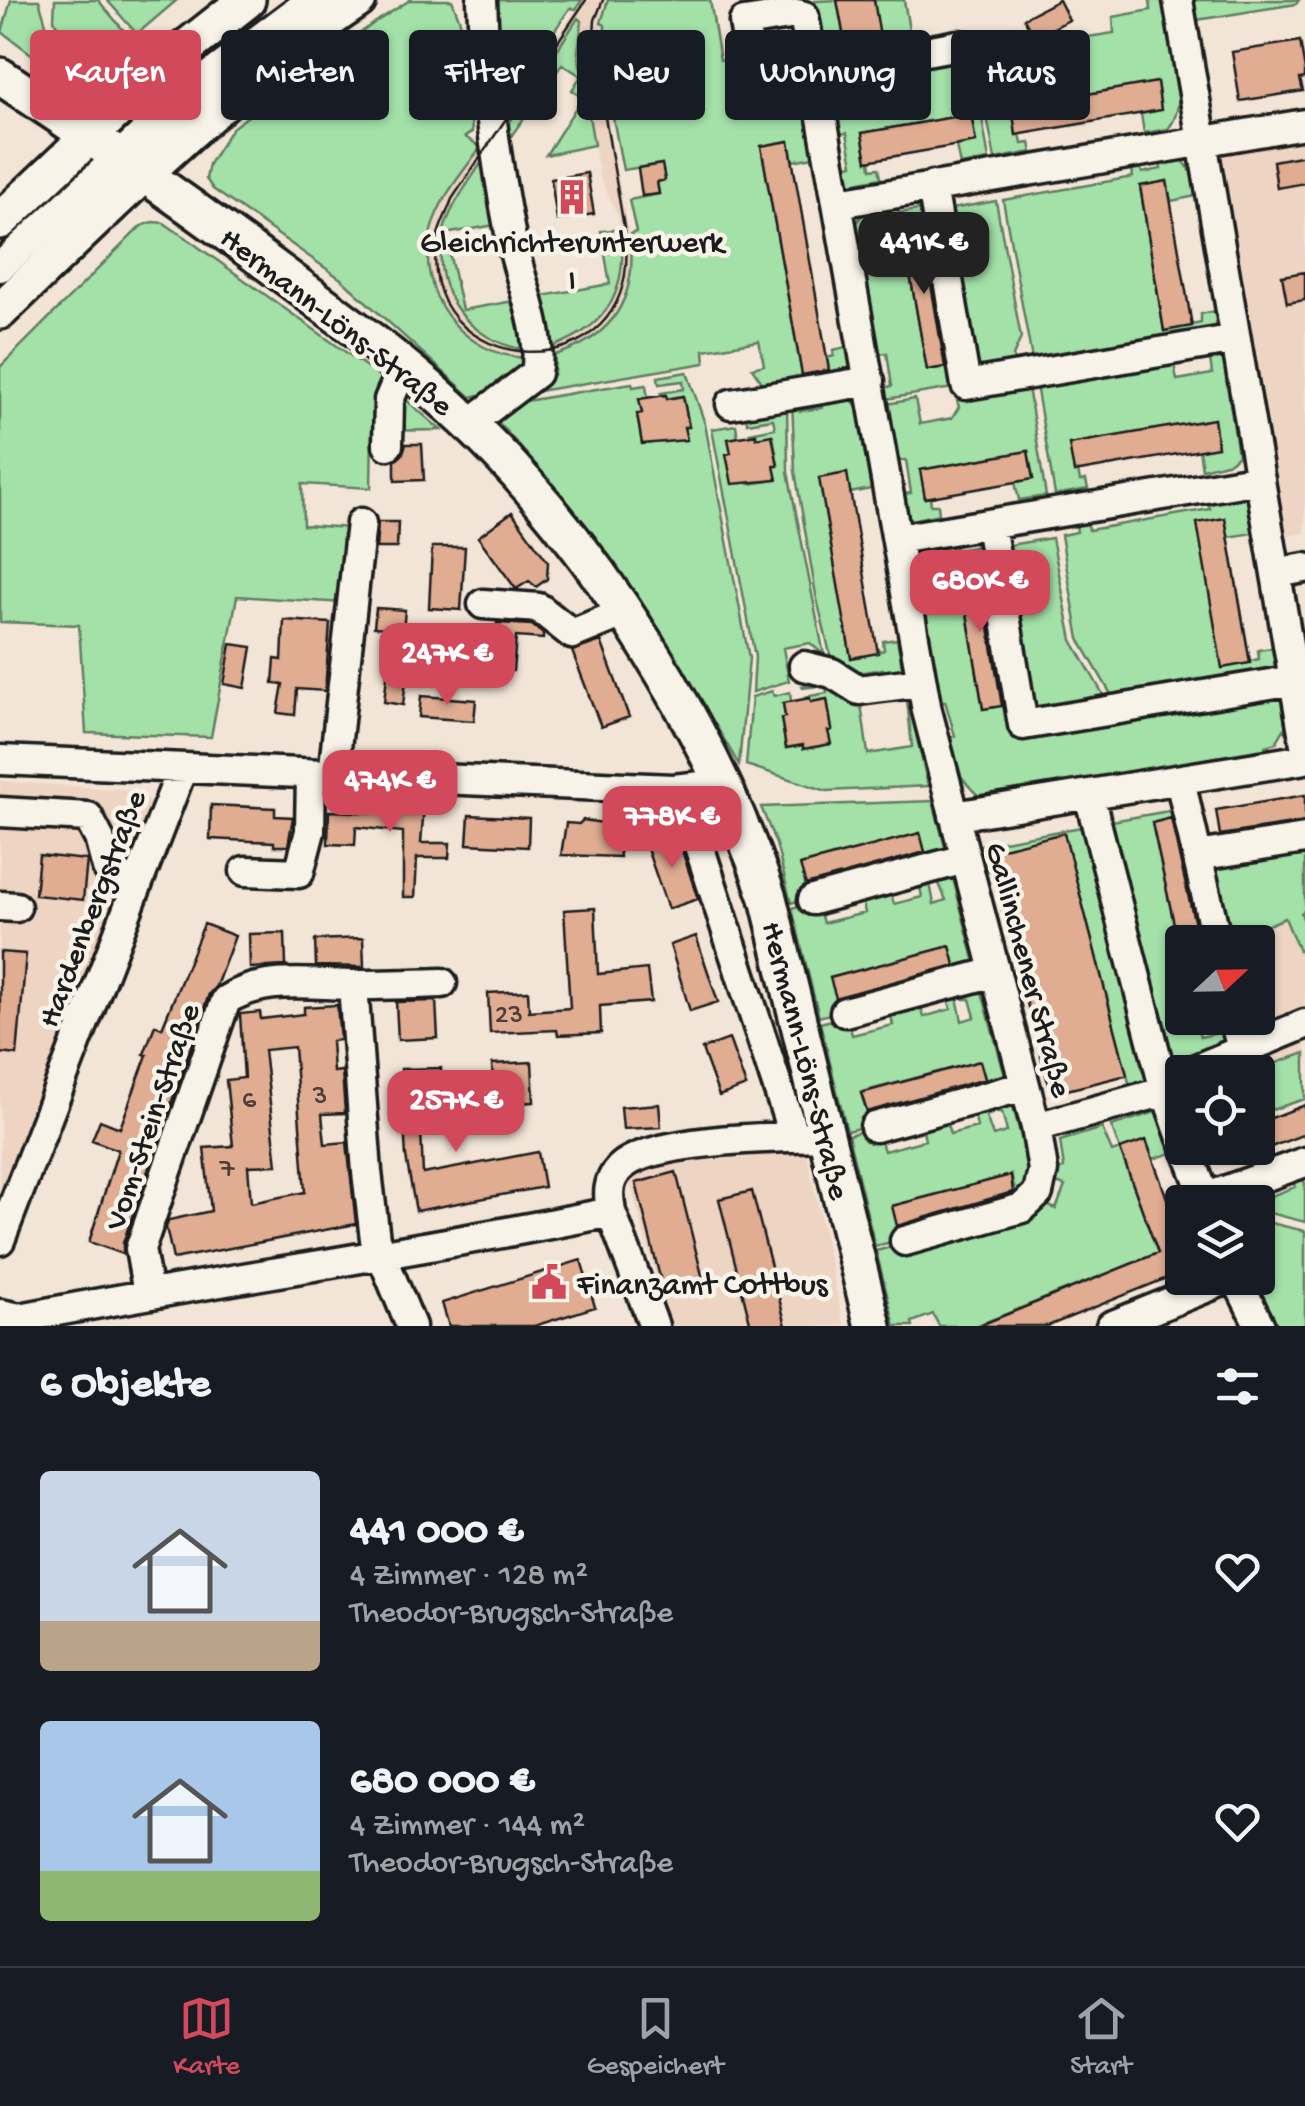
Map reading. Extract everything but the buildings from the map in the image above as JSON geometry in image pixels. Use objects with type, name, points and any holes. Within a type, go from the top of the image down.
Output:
[{"type":"main road","points":[[0,311],[115,156],[162,67],[247,0]]},
{"type":"main road","points":[[0,221],[260,71],[358,0]]},
{"type":"main road","name":"Hermann-Löns-Straße","points":[[0,76],[185,202],[404,365],[518,474],[573,540],[693,726],[753,854],[768,898],[810,1136],[873,1326]]},
{"type":"street","points":[[0,268],[181,87],[296,0]]},
{"type":"street","points":[[0,257],[202,81],[311,0]]},
{"type":"street","points":[[470,0],[480,30]]},
{"type":"street","points":[[482,0],[482,30]]},
{"type":"street","points":[[1178,0],[1305,744]]},
{"type":"street","name":"Gallinchener Straße","points":[[804,16],[814,69],[758,77],[752,72],[744,22],[804,16]]},
{"type":"street","points":[[469,424],[536,373],[540,353],[511,239],[490,120]]},
{"type":"street","name":"Gallinchener Straße","points":[[824,120],[921,682],[1036,1127],[1165,1084]]},
{"type":"street","points":[[840,203],[1305,124]]},
{"type":"street","points":[[932,186],[966,385],[1236,339]]},
{"type":"street","points":[[388,444],[389,400],[404,365]]},
{"type":"street","points":[[731,404],[870,381]]},
{"type":"street","points":[[897,539],[1260,478]]},
{"type":"street","points":[[244,871],[299,873],[322,775],[361,524]]},
{"type":"street","points":[[990,524],[1024,725],[1294,680]]},
{"type":"street","points":[[1276,573],[1305,568]]},
{"type":"street","points":[[483,604],[539,608],[572,634],[623,612]]},
{"type":"street","points":[[804,666],[832,673],[858,690],[921,682]]},
{"type":"street","points":[[954,816],[1305,759]]},
{"type":"street","points":[[0,760],[673,789],[721,784]]},
{"type":"street","name":"Hardenbergstraße","points":[[0,1240],[182,770]]},
{"type":"street","points":[[1180,780],[1213,925]]},
{"type":"street","points":[[654,1326],[611,1212],[610,1182],[620,1168],[646,1154],[687,1144],[810,1136],[686,806],[673,789]]},
{"type":"street","points":[[1089,796],[1167,1055]]},
{"type":"street","points":[[0,812],[88,817],[107,868],[136,886]]},
{"type":"street","points":[[1197,856],[1305,839]]},
{"type":"street","name":"Hermann-Löns-Straße","points":[[813,900],[965,859]]},
{"type":"street","name":"Hermann-Löns-Straße","points":[[845,1012],[994,972]]},
{"type":"street","name":"Vom-Stein-Straße","points":[[148,1293],[140,1248],[226,1000],[238,993],[286,982],[353,985]]},
{"type":"street","points":[[411,1326],[376,1239],[353,985],[442,983]]},
{"type":"street","name":"Gallinchener Straße","points":[[1231,1055],[1305,1024]]},
{"type":"street","points":[[1238,1035],[1242,1050]]},
{"type":"street","name":"Hermann-Löns-Straße","points":[[875,1127],[1025,1086]]},
{"type":"street","points":[[905,1241],[1022,1208],[1038,1193],[1042,1170],[1036,1127]]},
{"type":"street","points":[[1245,1185],[1305,1162]]},
{"type":"street","points":[[0,1314],[20,1318],[381,1252],[435,1247],[611,1212]]},
{"type":"street","points":[[1111,1326],[1190,1295]]},
{"type":"street","points":[[1243,1295],[1260,1326]]},
{"type":"shaded area","points":[[582,0],[608,0],[601,30],[582,30],[582,21],[577,19],[557,50],[557,38]]},
{"type":"shaded area","points":[[590,120],[607,120],[634,264],[629,292],[598,335],[555,355],[552,347],[574,339],[623,271],[619,219],[600,177]]},
{"type":"shaded area","points":[[1305,132],[1305,533],[1288,536],[1223,155],[1227,149]]},
{"type":"shaded area","points":[[479,149],[483,160],[456,203],[443,233],[441,256],[465,320],[528,350],[529,358],[496,353],[473,342],[455,327],[432,284],[428,248],[432,226],[444,199]]},
{"type":"shaded area","points":[[0,781],[141,791],[156,812],[0,1220]]},
{"type":"shaded area","points":[[1305,909],[1305,1054],[1275,1066],[1275,1055],[1256,1055],[1248,1035],[1275,1035],[1275,925],[1263,925]]},
{"type":"shaded area","points":[[806,1151],[844,1326],[670,1326],[629,1180],[651,1167]]},
{"type":"green space","points":[[11,0],[39,0],[48,30],[30,30],[30,53],[2,32]]},
{"type":"green space","points":[[55,0],[98,0],[123,30],[59,30],[54,19]]},
{"type":"green space","points":[[107,0],[177,0],[142,30],[133,30]]},
{"type":"green space","points":[[410,0],[452,0],[460,21],[461,30],[409,30],[409,120],[471,120],[472,132],[465,137],[481,147],[446,196],[432,227],[428,251],[437,297],[464,333],[505,355],[529,358],[519,374],[489,392],[471,397],[341,279],[213,189],[206,179],[209,164],[232,128],[243,120],[389,120],[389,30],[365,30]]},
{"type":"green space","points":[[489,0],[582,0],[576,9],[570,8],[555,30],[492,30]]},
{"type":"green space","points":[[608,0],[710,0],[720,60],[725,60],[725,120],[806,120],[813,157],[793,161],[788,141],[761,146],[802,375],[829,371],[827,358],[834,356],[833,350],[847,347],[853,379],[770,394],[752,368],[764,365],[759,341],[704,350],[705,363],[527,393],[554,374],[555,355],[594,337],[618,311],[630,276],[630,234],[636,232],[629,200],[659,194],[657,182],[664,180],[661,164],[623,170],[613,120],[705,120],[705,30],[605,30],[601,23]]},
{"type":"green space","points":[[837,0],[843,30],[821,30],[815,1]]},
{"type":"green space","points":[[874,0],[904,0],[909,30],[854,30]]},
{"type":"green space","points":[[1150,0],[1164,0],[1179,85],[1175,117],[1168,129],[1144,133],[1141,114],[1161,110],[1157,83],[1090,94],[1090,37],[1114,33],[1113,17],[1151,10]]},
{"type":"green space","points":[[1194,0],[1299,0],[1296,4],[1197,20]]},
{"type":"green space","points":[[578,18],[582,21],[581,30],[577,30],[577,73],[562,64],[557,71],[557,50]]},
{"type":"green space","points":[[951,54],[951,117],[862,133],[867,160],[871,169],[879,168],[881,178],[850,184],[840,167],[853,164],[847,133],[834,134],[833,120],[931,120],[931,58]]},
{"type":"green space","points":[[577,106],[577,120],[590,120],[594,145],[546,155]]},
{"type":"green space","points":[[511,120],[523,120],[505,145],[504,131]]},
{"type":"green space","points":[[971,120],[982,120],[989,160],[960,165],[956,146],[975,142]]},
{"type":"green space","points":[[988,120],[1014,120],[1016,134],[1020,134],[1022,144],[1030,143],[1032,152],[995,159]]},
{"type":"green space","points":[[1178,154],[1191,171],[1196,196],[1171,201],[1167,181],[1140,187],[1164,331],[1201,323],[1201,314],[1215,311],[1220,338],[1034,370],[1003,200],[1133,177],[1132,168],[1140,167],[1142,173],[1161,169],[1160,157]]},
{"type":"green space","points":[[483,160],[495,225],[445,234],[462,310],[514,301],[528,350],[507,345],[473,326],[459,312],[443,276],[441,256],[446,225]]},
{"type":"green space","points":[[923,197],[933,223],[902,229],[927,370],[957,365],[953,388],[880,400],[878,389],[892,386],[887,353],[873,355],[857,272],[871,269],[867,242],[853,244],[852,231],[864,211],[896,201],[899,213],[918,210],[916,198]]},
{"type":"green space","points":[[996,201],[1021,338],[1013,356],[1016,373],[975,372],[940,211]]},
{"type":"green space","points":[[164,223],[375,373],[441,430],[372,431],[371,488],[302,484],[303,525],[351,528],[344,603],[237,596],[211,737],[86,733],[79,625],[0,622],[0,367],[141,226]]},
{"type":"green space","points":[[621,229],[621,270],[611,303],[588,328],[552,347],[537,297],[610,284],[601,231]]},
{"type":"green space","points":[[1222,348],[1238,455],[1230,462],[1202,469],[1199,450],[1218,447],[1214,420],[1070,444],[1074,472],[1078,471],[1080,481],[1086,480],[1088,489],[1055,495],[1035,379],[1167,356],[1174,364],[1177,380],[1212,374],[1213,350]]},
{"type":"green space","points":[[687,372],[705,424],[749,658],[739,765],[685,675],[598,545],[499,423],[520,402],[632,383],[633,387],[646,385],[648,398],[640,399],[642,413],[637,414],[642,444],[686,440],[684,427],[689,426],[683,396],[667,399],[661,393],[684,389],[683,381],[659,384],[658,377]]},
{"type":"green space","points":[[1027,381],[1046,496],[1019,500],[1015,482],[1033,479],[1028,451],[921,470],[925,498],[930,497],[931,505],[938,505],[939,514],[911,520],[902,511],[897,495],[911,493],[906,460],[891,461],[881,405],[915,399],[920,424],[952,418],[959,407],[957,401],[968,391]]},
{"type":"green space","points":[[845,392],[857,406],[871,489],[850,493],[846,473],[820,478],[851,658],[884,650],[883,641],[897,639],[904,677],[885,679],[883,669],[864,672],[865,682],[832,662],[816,595],[795,471],[792,401],[797,400],[799,411],[822,408],[821,395]]},
{"type":"green space","points":[[787,402],[788,472],[824,655],[810,643],[783,648],[789,681],[753,692],[755,657],[712,429],[736,425],[738,438],[729,440],[731,453],[727,454],[749,484],[776,480],[774,466],[778,465],[773,436],[756,438],[750,433],[775,428],[773,419],[747,423],[746,415]]},
{"type":"green space","points":[[1239,492],[1247,498],[1253,533],[1228,537],[1250,661],[1259,659],[1258,650],[1272,648],[1276,671],[1116,703],[1079,639],[1061,535],[1077,532],[1075,517],[1086,515],[1089,530],[1210,509],[1208,494]]},
{"type":"green space","points":[[985,534],[989,560],[959,565],[983,708],[1013,704],[1019,732],[1279,689],[1286,726],[1276,743],[1265,746],[1266,755],[982,799],[959,772],[943,740],[955,736],[945,701],[932,704],[917,613],[931,610],[925,572],[911,573],[915,555],[923,546],[953,539],[956,550],[975,547],[973,536]]},
{"type":"green space","points":[[1052,538],[1072,640],[1109,705],[1053,716],[1033,709],[998,547]]},
{"type":"green space","points":[[831,681],[860,697],[868,754],[912,747],[906,690],[928,786],[827,791],[746,765],[752,697],[772,691],[774,696],[790,692],[791,702],[783,704],[785,717],[781,718],[786,748],[830,744],[828,731],[832,729],[827,700],[811,702],[805,697],[827,693],[826,685],[802,686]]},
{"type":"green space","points":[[933,801],[947,855],[927,861],[920,833],[801,866],[809,898],[791,903],[776,844],[761,807]]},
{"type":"green space","points":[[1180,809],[1182,816],[1152,823],[1174,925],[1165,925],[1165,1026],[1112,821]]},
{"type":"green space","points":[[1087,826],[1151,1072],[1145,1084],[1132,1094],[1064,833],[988,853],[992,871],[976,870],[970,847]]},
{"type":"green space","points":[[1305,843],[1305,910],[1301,913],[1305,949],[1299,951],[1285,918],[1268,925],[1217,925],[1203,860]]},
{"type":"green space","points":[[950,867],[977,971],[958,977],[950,946],[831,978],[840,1011],[819,1017],[792,908],[817,901],[823,923],[865,913],[862,898],[890,890],[894,904],[922,897],[919,882],[928,873],[934,904],[946,900],[934,872]]},
{"type":"green space","points":[[979,981],[1008,1087],[989,1092],[980,1061],[862,1092],[870,1125],[847,1131],[820,1023],[847,1016],[852,1035],[893,1025],[890,1010],[919,1002],[924,1017],[951,1009],[947,995],[955,988],[962,1021],[975,1017],[961,986]]},
{"type":"green space","points":[[1167,1035],[1228,1035],[1231,1046],[1209,1055],[1172,1055]]},
{"type":"green space","points":[[1267,1047],[1270,1055],[1254,1055]]},
{"type":"green space","points":[[1305,1053],[1305,1099],[1275,1109],[1275,1064]]},
{"type":"green space","points":[[1010,1096],[1032,1178],[1018,1202],[1011,1175],[893,1206],[901,1240],[875,1246],[848,1135],[878,1131],[884,1151],[925,1140],[922,1126],[946,1120],[950,1134],[977,1127],[974,1112],[989,1102],[992,1114],[986,1116],[993,1136],[1007,1132],[1002,1112],[997,1112],[993,1100]]},
{"type":"green space","points":[[1156,1112],[1165,1135],[1165,1155],[1153,1159],[1146,1140],[1120,1150],[1158,1253],[976,1326],[939,1326],[933,1314],[912,1322],[913,1326],[895,1326],[876,1251],[972,1226],[976,1237],[993,1233],[991,1223],[1042,1203],[1056,1209],[1065,1186],[1050,1181],[1050,1171],[1064,1168],[1060,1141],[1102,1128],[1112,1152],[1120,1149],[1111,1126]]},
{"type":"green space","points":[[1298,1171],[1305,1183],[1305,1222],[1275,1214],[1275,1194],[1295,1187],[1291,1173]]},
{"type":"green space","points":[[1275,1224],[1305,1231],[1305,1326],[1277,1326],[1261,1295],[1275,1295]]},
{"type":"tram line","points":[[586,0],[452,199],[438,235],[438,284],[457,320],[489,343],[528,352],[567,346],[601,325],[622,287],[625,233],[593,47],[595,20],[603,0]]},
{"type":"place","name":"Gleichrichterunterwerk I","points":[[572,197]]},
{"type":"place","name":"Finanzamt Cottbus","points":[[549,1282]]}]
